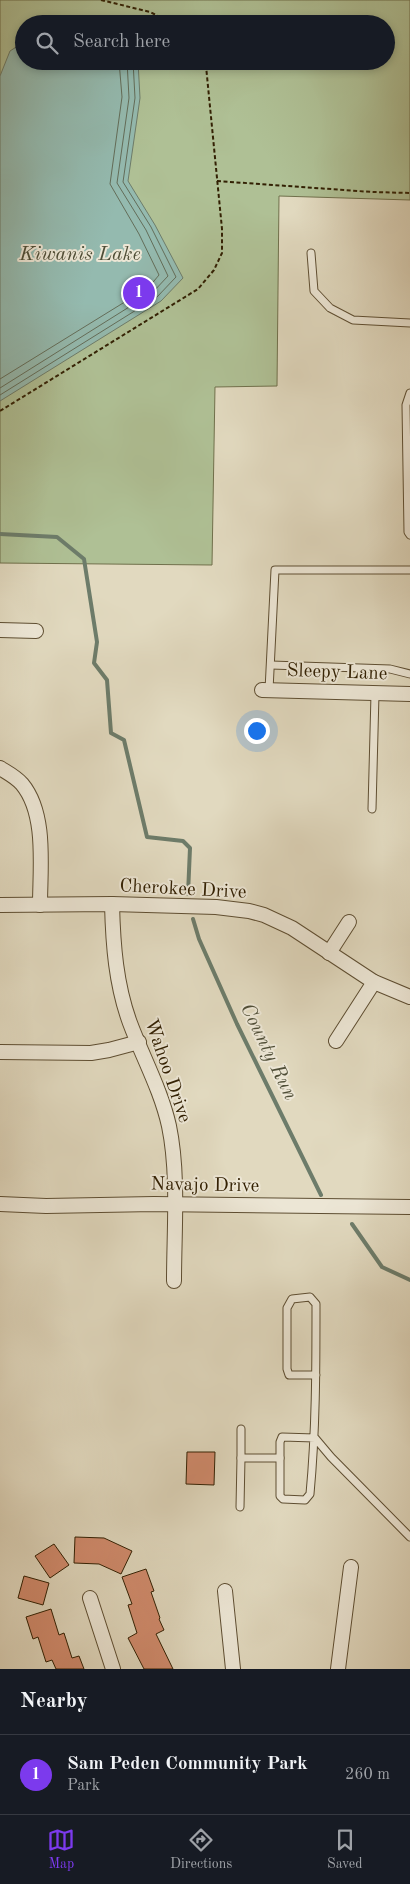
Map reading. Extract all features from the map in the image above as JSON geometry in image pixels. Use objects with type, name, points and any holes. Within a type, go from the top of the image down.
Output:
[{"type":"street","points":[[0,630],[36,630]]},
{"type":"street","name":"Sleepy Lane","points":[[266,690],[410,694]]},
{"type":"street","points":[[0,768],[21,782],[34,804],[40,839],[40,905]]},
{"type":"street","name":"Cherokee Drive","points":[[0,905],[112,904],[216,907],[264,914],[292,928],[374,982],[410,997]]},
{"type":"street","name":"Wahoo Drive","points":[[112,904],[116,969],[122,997],[154,1080],[169,1126],[173,1156],[174,1281]]},
{"type":"street","points":[[329,953],[349,922]]},
{"type":"street","points":[[336,1041],[374,982]]},
{"type":"street","points":[[0,1052],[92,1053],[139,1042]]},
{"type":"street","name":"Navajo Drive","points":[[0,1204],[46,1206],[410,1207]]},
{"type":"street","points":[[338,1669],[351,1567]]},
{"type":"street","points":[[225,1591],[233,1669]]},
{"type":"street","points":[[90,1598],[113,1669]]},
{"type":"lane","points":[[311,254],[314,291],[330,308],[353,320],[410,323]]},
{"type":"lane","points":[[410,392],[406,405],[408,532],[410,535]]},
{"type":"lane","points":[[266,690],[271,665],[275,570],[410,570]]},
{"type":"lane","points":[[271,665],[390,669],[410,674]]},
{"type":"lane","points":[[372,809],[375,694]]},
{"type":"lane","points":[[316,1374],[289,1374],[287,1369],[287,1308],[292,1299],[310,1297],[316,1304],[316,1374],[315,1438],[310,1494],[305,1500],[283,1499],[280,1496],[282,1437],[315,1438],[331,1457],[410,1537]]},
{"type":"lane","points":[[240,1507],[242,1429]]},
{"type":"lane","points":[[242,1458],[280,1458]]},
{"type":"path","points":[[102,0],[156,15]]},
{"type":"path","points":[[0,410],[198,289],[214,270],[222,253],[222,229],[206,70]]},
{"type":"path","points":[[217,181],[410,193]]},
{"type":"green space","points":[[0,0],[410,0],[410,200],[279,196],[277,386],[215,387],[212,565],[0,563]]},
{"type":"water","name":"Kiwanis Lake","points":[[15,48],[15,70],[138,70],[140,98],[128,181],[155,225],[183,278],[161,301],[0,401],[0,76],[10,51]]},
{"type":"building","points":[[187,1452],[215,1452],[214,1485],[186,1484]]},
{"type":"building","points":[[75,1537],[104,1538],[132,1551],[121,1574],[99,1564],[74,1563]]},
{"type":"building","points":[[54,1544],[69,1565],[50,1578],[35,1556]]},
{"type":"building","points":[[146,1569],[154,1591],[151,1592],[164,1630],[156,1634],[173,1669],[144,1669],[128,1638],[137,1633],[128,1605],[132,1604],[122,1577]]},
{"type":"building","points":[[24,1576],[49,1583],[43,1605],[18,1598]]},
{"type":"building","points":[[51,1609],[59,1635],[64,1633],[72,1658],[79,1656],[84,1669],[56,1669],[52,1660],[46,1662],[38,1637],[33,1639],[26,1617]]},
{"type":"waterway","name":"County Run","points":[[0,534],[57,537],[84,559],[97,642],[94,663],[107,680],[111,733],[124,740],[147,837],[183,841],[190,848],[188,894]]},
{"type":"waterway","name":"County Run","points":[[193,919],[199,939],[237,1024],[321,1195]]},
{"type":"waterway","name":"County Run","points":[[352,1224],[382,1267],[410,1280]]},
{"type":"place","name":"Sam Peden Community Park","points":[[139,293]]}]
